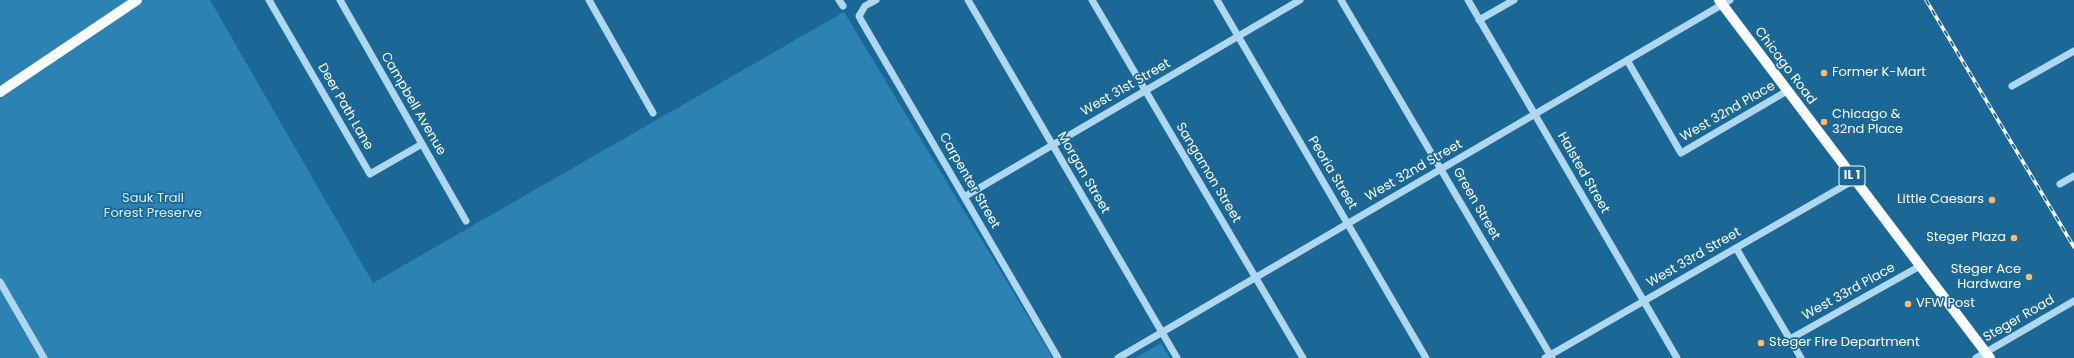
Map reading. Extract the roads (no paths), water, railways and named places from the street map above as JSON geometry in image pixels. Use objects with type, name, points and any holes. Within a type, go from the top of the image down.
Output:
[{"type":"main road","points":[[0,92],[137,0]]},
{"type":"main road","name":"Chicago Road","points":[[1724,1],[1787,91],[1988,355]]},
{"type":"street","name":"Deer Path Lane","points":[[270,0],[370,174],[422,144]]},
{"type":"street","name":"Campbell Avenue","points":[[340,0],[466,221]]},
{"type":"street","points":[[589,0],[653,113]]},
{"type":"street","name":"Carpenter Street","points":[[876,0],[865,6],[859,16],[1058,358]]},
{"type":"street","name":"Morgan Street","points":[[968,0],[1176,358]]},
{"type":"street","name":"Sangamon Street","points":[[1092,0],[1303,358]]},
{"type":"street","name":"Peoria Street","points":[[1217,0],[1426,358]]},
{"type":"street","name":"West 31st Street","points":[[964,197],[1300,0]]},
{"type":"street","name":"Green Street","points":[[1341,0],[1441,169],[1549,357]]},
{"type":"street","name":"Halsted Street","points":[[1468,0],[1677,358]]},
{"type":"street","points":[[1480,20],[1514,0]]},
{"type":"street","name":"West 32nd Street","points":[[1118,358],[1627,60],[1724,1]]},
{"type":"street","points":[[2012,86],[2074,51]]},
{"type":"street","name":"West 32nd Place","points":[[1627,60],[1681,153],[1787,91]]},
{"type":"street","points":[[2060,184],[2074,176]]},
{"type":"street","name":"West 33rd Street","points":[[1549,357],[1854,180]]},
{"type":"street","points":[[1736,248],[1802,358]]},
{"type":"street","name":"West 33rd Place","points":[[1790,339],[1920,266]]},
{"type":"street","points":[[0,282],[44,358]]},
{"type":"street","name":"Steger Road","points":[[1976,358],[1988,355],[2074,301]]},
{"type":"railway","points":[[1926,0],[2074,247]]},
{"type":"place","name":"Former K-Mart","points":[[1824,73]]},
{"type":"place","name":"Chicago & 32nd Place","points":[[1824,122]]},
{"type":"place","name":"Little Caesars","points":[[1992,200]]},
{"type":"place","name":"Steger Plaza","points":[[2014,238]]},
{"type":"place","name":"Steger Ace Hardware","points":[[2029,277]]},
{"type":"place","name":"VFW Post","points":[[1908,304]]},
{"type":"place","name":"Steger Fire Department","points":[[1761,343]]},
{"type":"park label","name":"Sauk Trail Forest Preserve","points":[[153,206]]}]
